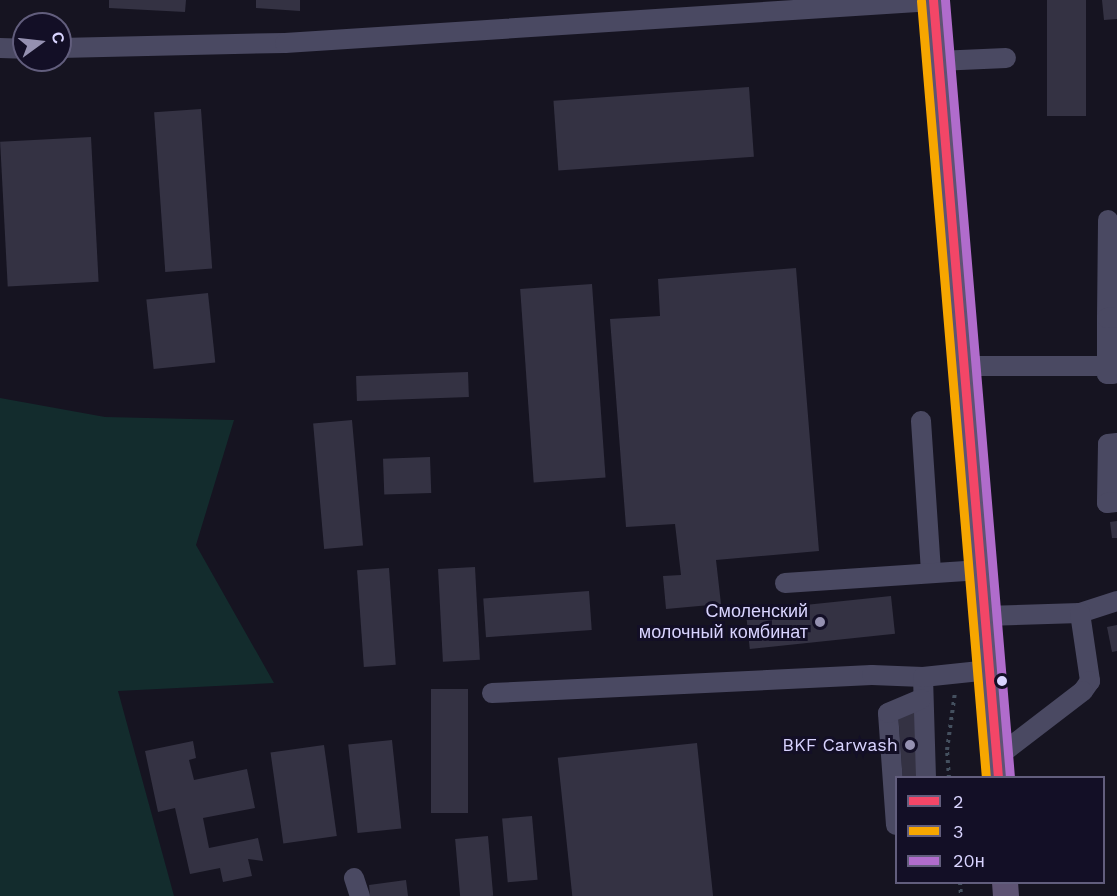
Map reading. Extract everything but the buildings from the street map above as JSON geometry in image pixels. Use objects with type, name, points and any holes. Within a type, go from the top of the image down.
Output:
[{"type":"main road","points":[[933,1],[998,767]]},
{"type":"street","points":[[72,48],[285,43],[933,1]]},
{"type":"street","points":[[938,62],[1006,58]]},
{"type":"street","points":[[964,366],[1112,370],[1108,220]]},
{"type":"street","points":[[921,421],[931,573]]},
{"type":"street","points":[[1117,443],[1108,444],[1107,503],[1117,502]]},
{"type":"street","points":[[785,583],[981,570]]},
{"type":"street","points":[[985,616],[1080,613],[1117,601]]},
{"type":"street","points":[[998,767],[1083,691],[1090,681],[1080,613]]},
{"type":"street","points":[[492,693],[872,675],[923,677],[990,670]]},
{"type":"street","points":[[923,677],[921,699],[926,776]]},
{"type":"street","points":[[895,800],[888,713],[921,699]]},
{"type":"path","points":[[950,776],[947,750],[955,672]]},
{"type":"green space","points":[[0,398],[105,417],[234,420],[196,545],[274,683],[118,691],[174,896],[0,896]]},
{"type":"transit line","name":"2","points":[[933,0],[998,776]]},
{"type":"transit line","name":"20н","points":[[945,0],[1010,776]]},
{"type":"transit line","name":"3","points":[[921,1],[986,776]]},
{"type":"place","name":"Смоленский молочный комбинат","points":[[820,622]]},
{"type":"place","name":"BKF Carwash","points":[[910,745]]}]
